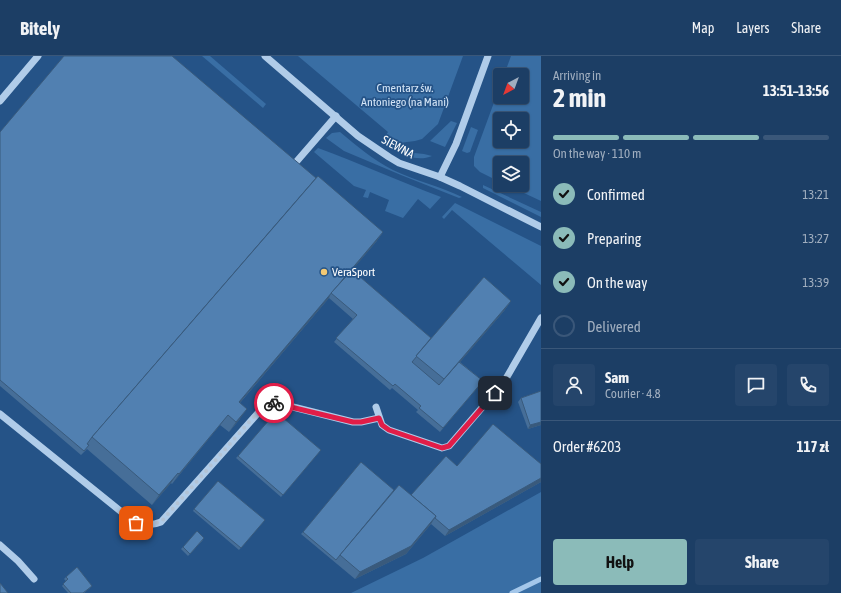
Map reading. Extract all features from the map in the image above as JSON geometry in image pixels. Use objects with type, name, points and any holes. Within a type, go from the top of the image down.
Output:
[{"type":"street","points":[[0,101],[38,56]]},
{"type":"street","name":"SIEWNA","points":[[265,56],[358,136],[389,157],[410,167],[440,177],[541,227]]},
{"type":"street","points":[[440,177],[456,144],[488,56]]},
{"type":"street","points":[[297,161],[336,116]]},
{"type":"street","points":[[376,407],[382,425],[389,430],[442,448],[449,446],[504,382],[541,318]]},
{"type":"street","points":[[0,414],[129,518],[136,523],[146,525],[161,522],[266,403],[277,403],[353,422],[361,422],[379,418]]},
{"type":"street","points":[[0,545],[18,560],[34,578]]},
{"type":"green space","points":[[202,56],[210,56],[266,104],[263,108]]},
{"type":"green space","name":"Cmentarz św. Antoniego (na Mani)","points":[[298,56],[463,56],[438,124],[422,139],[399,143],[386,135],[388,132]]},
{"type":"green space","points":[[511,56],[541,56],[541,201],[522,192],[529,192],[529,156],[493,156],[493,178],[480,172],[474,166],[474,157],[493,104],[529,104],[529,68],[507,68]]},
{"type":"green space","points":[[451,121],[457,123],[445,147],[430,141]]},
{"type":"green space","points":[[471,127],[478,130],[470,152],[467,153],[462,151]]},
{"type":"green space","points":[[340,132],[359,148],[393,170],[462,197],[459,198],[344,151],[326,138],[332,133]]},
{"type":"green space","points":[[318,148],[441,197],[430,209],[418,199],[403,218],[385,211],[389,200],[370,192],[368,198],[363,197],[366,190],[354,186],[314,152]]},
{"type":"green space","points":[[395,151],[424,154],[432,156],[413,158]]},
{"type":"green space","points":[[483,185],[493,190],[493,192],[498,192],[541,212],[541,217],[483,188]]},
{"type":"green space","points":[[455,203],[541,246],[541,285],[452,210],[444,219],[442,217]]},
{"type":"green space","points":[[541,492],[541,593],[351,593],[423,558]]},
{"type":"building","points":[[64,56],[172,56],[316,178],[92,437],[87,444],[89,445],[84,451],[0,380],[0,132]]},
{"type":"building","points":[[318,176],[383,232],[239,402],[247,409],[236,422],[228,415],[179,474],[178,473],[159,495],[92,437]]},
{"type":"building","points":[[352,270],[431,338],[412,362],[439,385],[459,362],[483,381],[443,428],[419,408],[421,406],[395,384],[393,386],[336,338],[357,315],[331,293]]},
{"type":"building","points":[[484,277],[511,301],[444,379],[416,356]]},
{"type":"building","points":[[541,391],[541,422],[530,425],[521,398]]},
{"type":"building","points":[[276,412],[321,450],[283,495],[238,456]]},
{"type":"building","points":[[493,424],[541,464],[541,478],[449,530],[435,518],[436,516],[411,495],[446,456],[457,466]]},
{"type":"building","points":[[361,462],[394,490],[336,560],[303,532]]},
{"type":"building","points":[[218,481],[265,520],[241,548],[194,509]]},
{"type":"building","points":[[399,485],[436,516],[411,546],[360,572],[340,555]]},
{"type":"building","points":[[197,531],[204,538],[190,554],[183,547]]},
{"type":"building","points":[[77,567],[92,586],[83,593],[71,593],[63,584],[68,579],[66,577]]},
{"type":"building","points":[[0,583],[8,593],[0,593]]},
{"type":"waterway","points":[[512,593],[541,579]]},
{"type":"way so far","points":[[136,523],[154,525],[161,522],[209,470],[266,403],[274,403]]},
{"type":"place","name":"VeraSport","points":[[324,272]]},
{"type":"route","points":[[274,403],[353,422],[361,422],[379,418],[382,425],[389,430],[442,448],[449,446],[495,393]]}]
